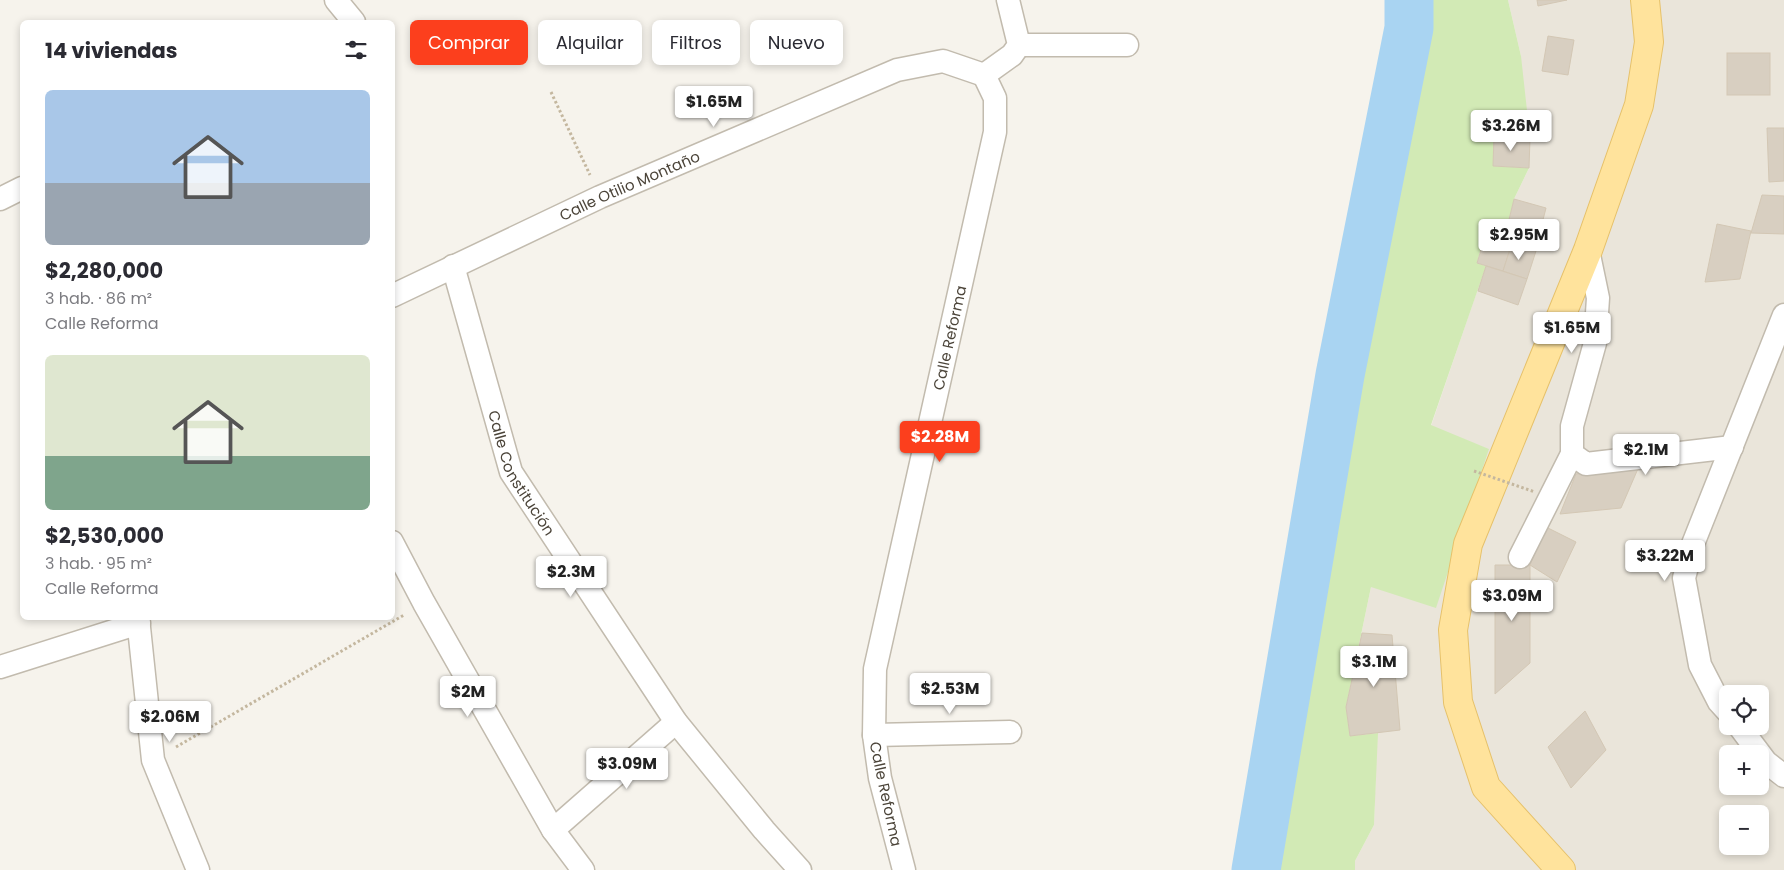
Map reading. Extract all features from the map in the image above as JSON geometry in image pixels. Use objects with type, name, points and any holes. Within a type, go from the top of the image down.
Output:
[{"type":"main road","points":[[1561,870],[1486,787],[1458,702],[1453,630],[1468,544],[1588,250],[1639,104],[1650,42],[1645,0]]},
{"type":"street","points":[[336,0],[352,20]]},
{"type":"street","points":[[984,74],[1012,55],[1019,45],[1008,0]]},
{"type":"street","points":[[1019,45],[1127,45]]},
{"type":"street","name":"Calle Otilio Montaño","points":[[395,295],[600,197],[897,70],[943,61],[984,74]]},
{"type":"street","name":"Calle Reforma","points":[[904,870],[880,778],[874,734],[875,669],[995,132],[995,98],[984,74]]},
{"type":"street","points":[[0,199],[20,189]]},
{"type":"street","points":[[1520,556],[1572,454],[1572,426],[1595,343],[1598,298],[1588,250]]},
{"type":"street","name":"Calle Constitución","points":[[454,266],[511,472],[676,722],[764,830],[800,870]]},
{"type":"street","points":[[1719,700],[1700,665],[1684,578],[1693,544],[1784,315]]},
{"type":"street","points":[[1572,454],[1586,464],[1732,447]]},
{"type":"street","points":[[395,548],[424,603],[553,830],[583,870]]},
{"type":"street","points":[[0,667],[138,620],[153,760],[198,870]]},
{"type":"street","points":[[553,830],[676,722]]},
{"type":"street","points":[[874,734],[1010,732]]},
{"type":"street","points":[[1746,735],[1766,762],[1784,776]]},
{"type":"path","points":[[551,92],[600,197]]},
{"type":"path","points":[[1474,471],[1535,492]]},
{"type":"path","points":[[395,620],[424,603]]},
{"type":"path","points":[[153,760],[395,620]]},
{"type":"shaded area","points":[[1508,0],[1784,0],[1784,870],[1355,870],[1355,861],[1374,825],[1377,733],[1350,736],[1346,707],[1371,587],[1488,449],[1431,426],[1486,265],[1477,263],[1486,234],[1504,239],[1514,199],[1529,168],[1493,166],[1494,136],[1521,56]]},
{"type":"green space","points":[[1416,0],[1508,0],[1521,56],[1530,138],[1494,136],[1493,166],[1529,168],[1514,199],[1504,240],[1485,234],[1477,263],[1486,266],[1431,425],[1489,449],[1436,608],[1371,587],[1346,707],[1350,736],[1378,733],[1374,825],[1355,861],[1355,870],[1243,870],[1272,740],[1350,417],[1372,282],[1418,52]]},
{"type":"building","points":[[1537,0],[1567,0],[1538,6]]},
{"type":"building","points":[[1548,36],[1574,40],[1568,75],[1542,71]]},
{"type":"building","points":[[1727,53],[1770,53],[1770,95],[1727,95]]},
{"type":"building","points":[[1767,128],[1784,128],[1784,181],[1769,182]]},
{"type":"building","points":[[1494,136],[1530,138],[1529,168],[1493,166]]},
{"type":"building","points":[[1762,195],[1784,196],[1784,234],[1751,233]]},
{"type":"building","points":[[1514,199],[1546,208],[1535,251],[1504,240]]},
{"type":"building","points":[[1717,224],[1751,231],[1740,279],[1705,282]]},
{"type":"building","points":[[1486,234],[1512,243],[1503,271],[1477,263]]},
{"type":"building","points":[[1512,243],[1536,251],[1527,279],[1503,271]]},
{"type":"building","points":[[1486,266],[1527,279],[1518,305],[1478,291]]},
{"type":"building","points":[[1640,464],[1621,508],[1560,514],[1576,474]]},
{"type":"building","points":[[1546,527],[1576,542],[1557,582],[1530,565]]},
{"type":"building","points":[[1495,565],[1530,565],[1530,663],[1495,694]]},
{"type":"building","points":[[1362,633],[1392,635],[1400,730],[1350,736],[1346,707]]},
{"type":"building","points":[[1585,711],[1606,750],[1571,788],[1548,747]]},
{"type":"waterway","points":[[1256,870],[1340,375],[1409,28],[1409,0]]}]
